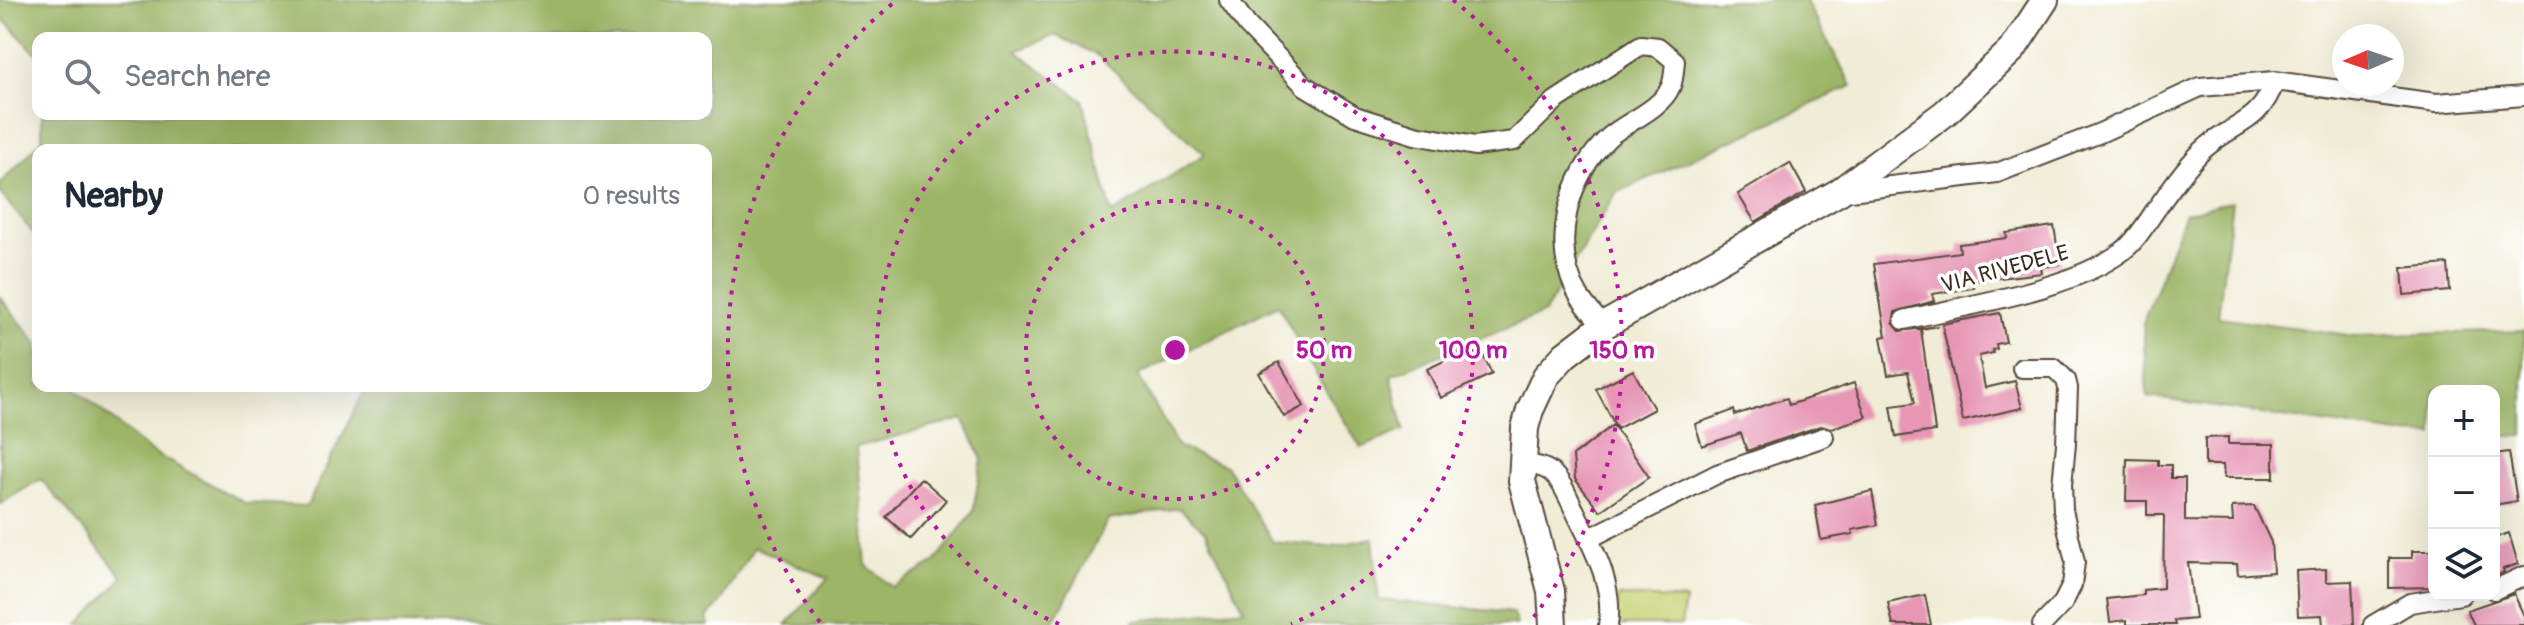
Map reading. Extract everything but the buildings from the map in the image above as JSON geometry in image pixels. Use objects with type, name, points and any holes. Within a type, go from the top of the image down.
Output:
[{"type":"street","points":[[1229,0],[1247,25],[1305,86],[1355,116],[1415,135],[1475,146],[1514,141],[1555,101],[1641,45],[1658,47],[1675,61],[1671,87],[1647,113],[1612,134],[1595,152],[1570,200],[1564,235],[1565,256],[1593,332]]},
{"type":"street","points":[[1553,625],[1551,591],[1522,481],[1525,428],[1546,376],[1593,332],[1839,192],[1945,113],[2013,49],[2045,0]]},
{"type":"street","points":[[1839,192],[1997,173],[2100,133],[2200,87],[2275,81],[2436,103],[2524,96]]},
{"type":"street","name":"VIA RIVEDELE","points":[[1904,320],[2082,274],[2125,250],[2173,184],[2204,149],[2255,116],[2268,100],[2275,81]]},
{"type":"street","points":[[2022,368],[2054,368],[2061,373],[2068,388],[2063,510],[2075,562],[2072,585],[2063,603],[2042,625]]},
{"type":"street","points":[[1588,539],[1717,474],[1824,437]]},
{"type":"street","points":[[1522,464],[1539,466],[1553,474],[1588,539],[1608,597],[1608,625]]},
{"type":"street","points":[[2500,587],[2524,576]]},
{"type":"street","points":[[2373,625],[2410,603],[2428,600]]},
{"type":"green space","points":[[0,0],[1805,0],[1852,86],[1616,193],[1544,313],[1391,375],[1404,430],[1361,448],[1278,305],[1138,375],[1178,447],[1226,466],[1273,542],[1329,547],[1373,538],[1379,600],[1513,613],[1517,625],[1134,625],[1134,621],[1244,609],[1206,532],[1179,508],[1108,520],[1052,625],[786,625],[828,578],[754,547],[719,605],[707,617],[709,625],[79,625],[123,577],[41,479],[0,504],[0,297],[32,337],[32,392],[79,392],[148,450],[245,503],[307,506],[364,392],[712,392],[712,144],[38,144],[42,140],[42,120],[712,120],[712,32],[32,32],[32,49],[0,16]],"holes":[[[1055,35],[1097,55],[1205,154],[1112,214],[1083,100],[1016,51]],[[963,419],[982,459],[973,512],[934,563],[892,587],[866,565],[856,447]]]},
{"type":"green space","points":[[32,150],[32,232],[0,193],[0,184]]},
{"type":"green space","points":[[2232,201],[2218,317],[2355,336],[2524,331],[2524,436],[2500,436],[2500,385],[2428,385],[2428,435],[2399,434],[2147,397],[2143,323],[2185,213]]},
{"type":"green space","points":[[1619,596],[1685,600],[1681,625],[1614,625]]}]
